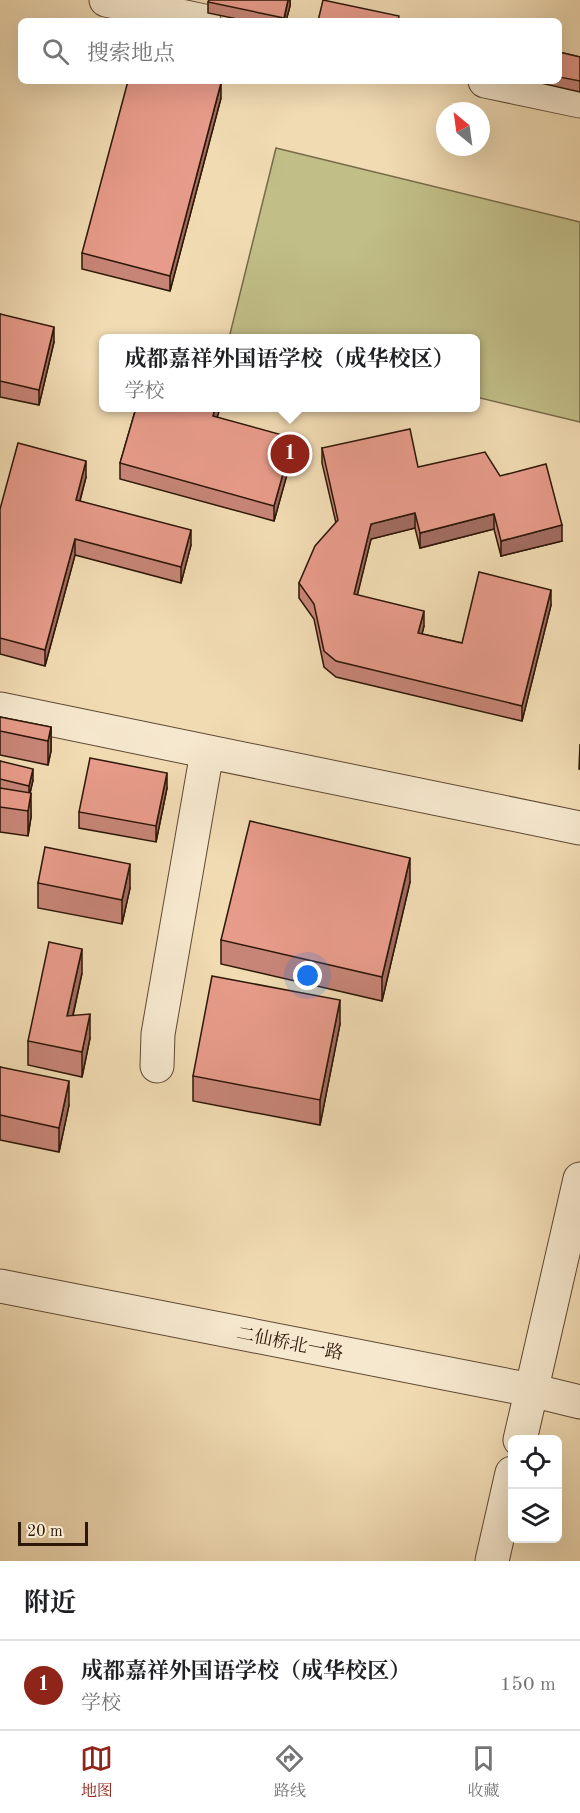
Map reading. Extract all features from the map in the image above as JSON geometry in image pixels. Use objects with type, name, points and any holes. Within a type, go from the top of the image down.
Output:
[{"type":"street","points":[[106,0],[190,18]]},
{"type":"street","points":[[499,84],[580,101]]},
{"type":"street","points":[[0,709],[580,828]]},
{"type":"street","points":[[157,1066],[158,1034],[207,752]]},
{"type":"street","points":[[521,1435],[580,1179]]},
{"type":"street","name":"二仙桥北一路","points":[[0,1286],[580,1401]]},
{"type":"street","points":[[492,1561],[509,1489]]},
{"type":"shaded area","points":[[276,148],[580,222],[580,422],[480,398],[480,334],[230,334]]},
{"type":"building","points":[[209,0],[288,0],[284,18],[208,2]]},
{"type":"building","points":[[323,0],[399,16],[399,18],[319,18]]},
{"type":"building","points":[[562,53],[580,57],[580,81],[562,78]]},
{"type":"building","points":[[127,84],[221,84],[170,276],[82,253]]},
{"type":"building","points":[[0,314],[54,327],[39,390],[0,381]]},
{"type":"building","points":[[135,412],[214,412],[213,416],[293,438],[274,506],[120,463]]},
{"type":"building","points":[[410,429],[418,467],[485,452],[500,476],[546,464],[562,525],[501,541],[494,514],[420,533],[415,513],[371,524],[354,594],[424,611],[418,633],[462,643],[479,572],[551,590],[522,706],[336,661],[324,651],[314,604],[299,583],[315,546],[338,520],[322,448]]},
{"type":"building","points":[[18,443],[86,461],[76,500],[191,530],[181,567],[75,539],[45,650],[0,638],[0,509]]},
{"type":"building","points":[[0,717],[51,727],[48,741],[0,731]]},
{"type":"building","points":[[90,758],[167,773],[156,826],[79,812]]},
{"type":"building","points":[[0,761],[33,769],[29,786],[0,779]]},
{"type":"building","points":[[0,788],[31,793],[28,811],[0,807]]},
{"type":"building","points":[[250,821],[410,858],[382,977],[221,940]]},
{"type":"building","points":[[45,847],[130,864],[122,900],[38,883]]},
{"type":"building","points":[[49,942],[82,949],[67,1016],[90,1014],[82,1052],[28,1041]]},
{"type":"building","points":[[212,976],[340,1000],[320,1100],[193,1076]]},
{"type":"building","points":[[0,1067],[69,1081],[59,1128],[0,1115]]},
{"type":"place","name":"成都嘉祥外国语学校（成华校区）","points":[[290,454]]}]
